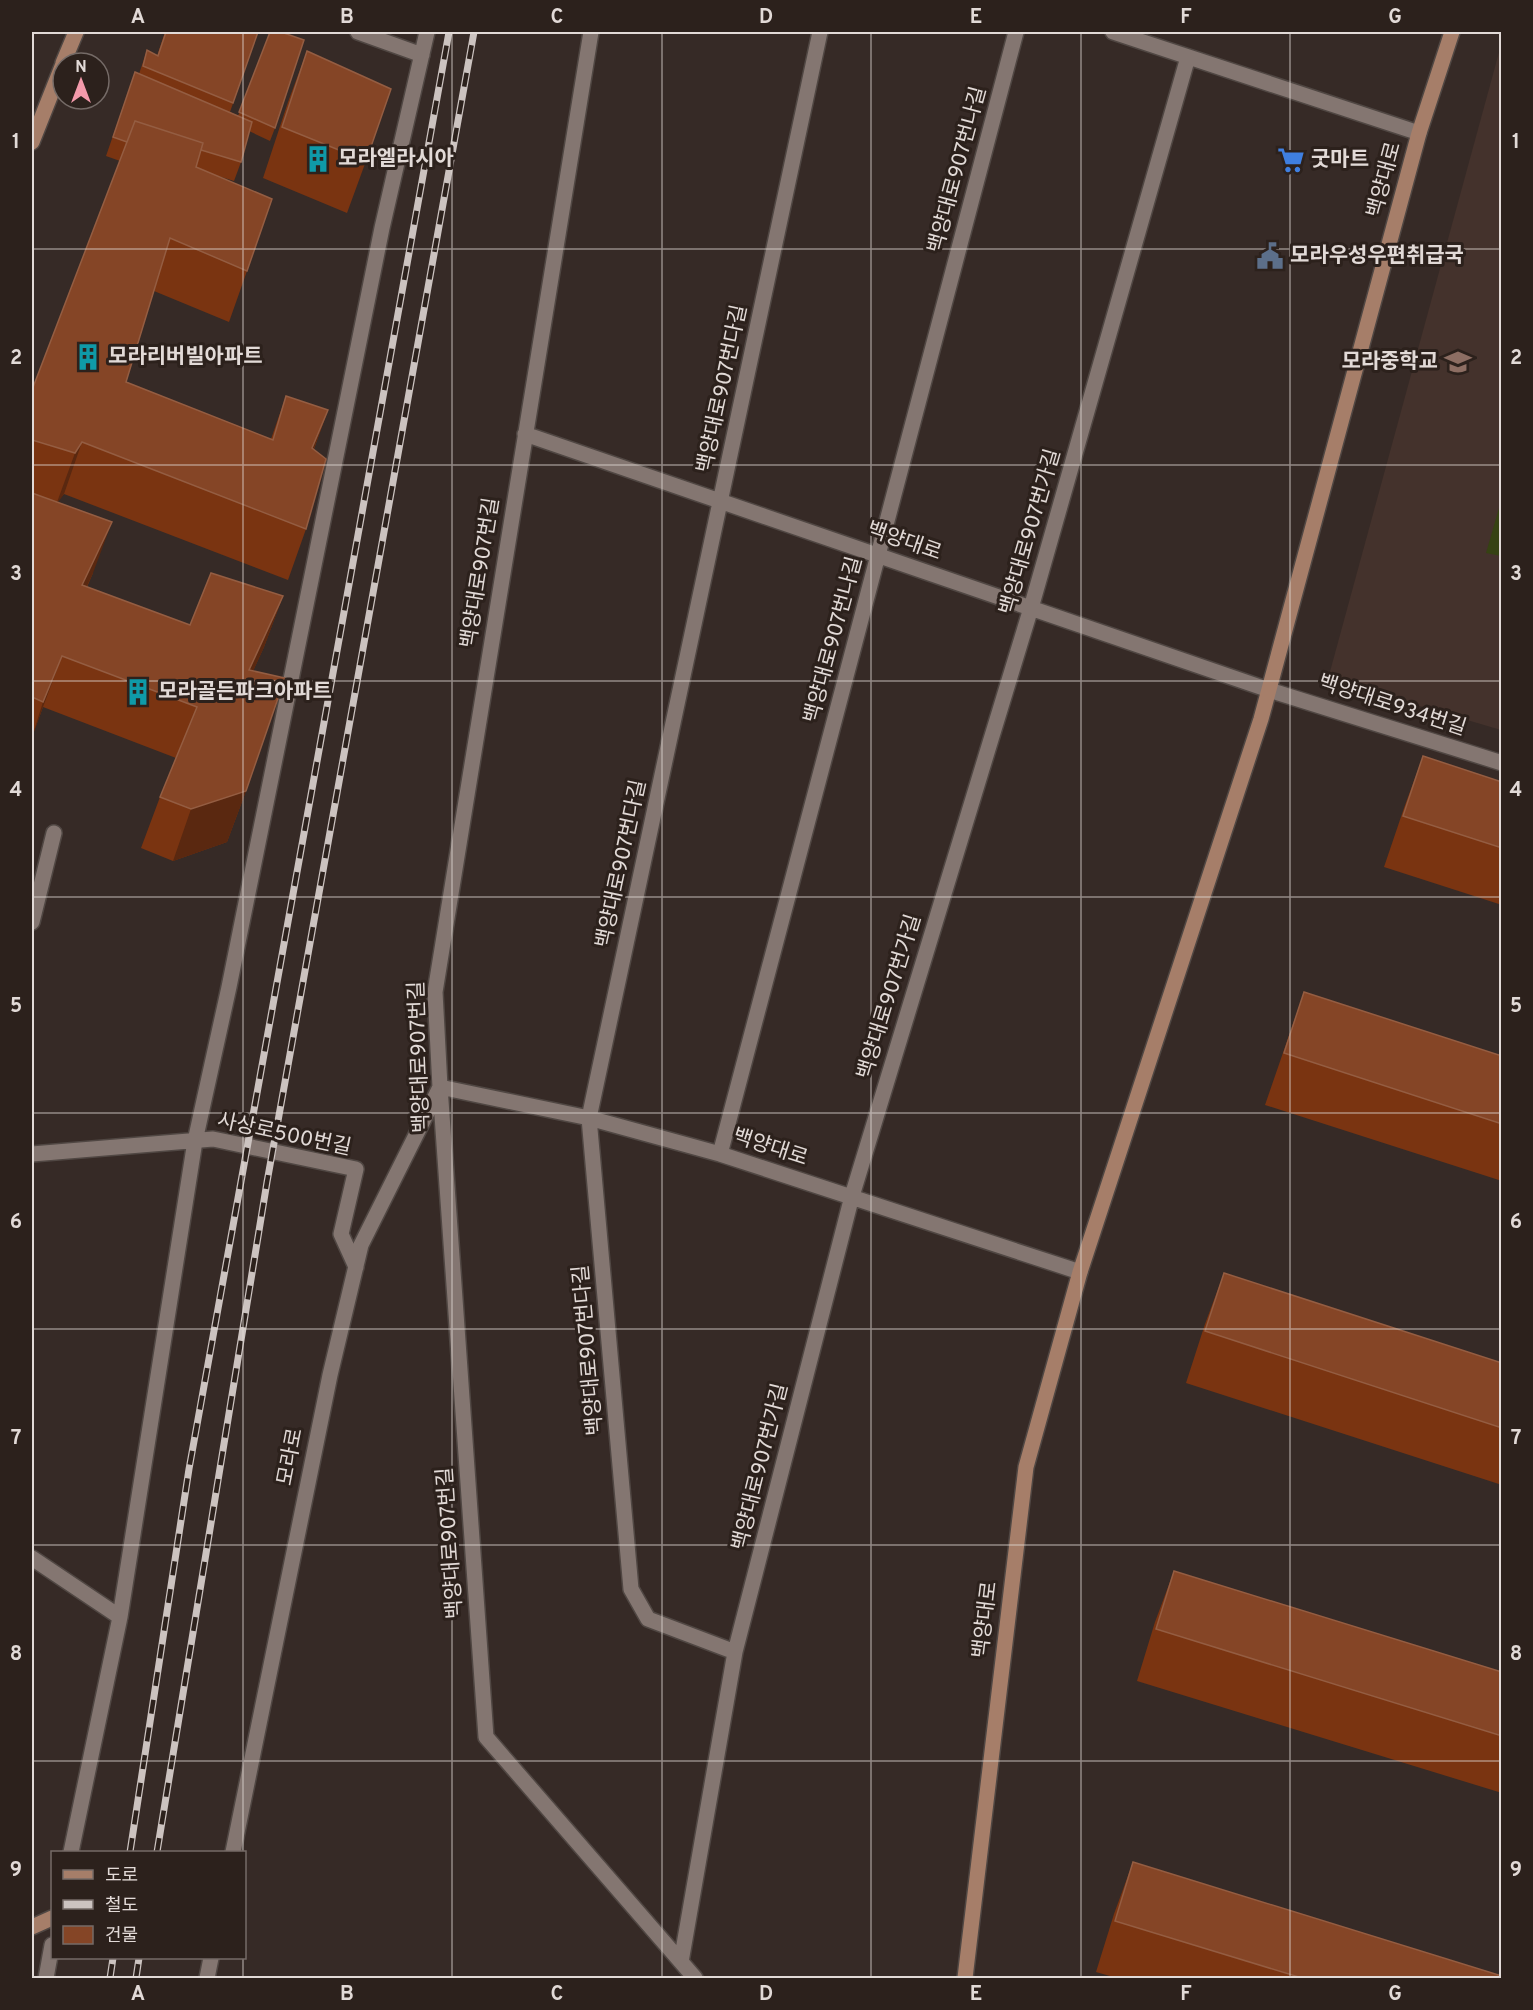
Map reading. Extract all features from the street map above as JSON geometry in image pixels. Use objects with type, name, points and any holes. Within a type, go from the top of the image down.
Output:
[{"type":"main road","points":[[68,51],[76,32]]},
{"type":"main road","name":"백양대로","points":[[964,1978],[1026,1467],[1080,1272],[1269,690],[1419,133],[1452,32]]},
{"type":"main road","points":[[32,142],[51,94]]},
{"type":"main road","points":[[32,1927],[51,1918]]},
{"type":"street","points":[[358,32],[422,54]]},
{"type":"street","points":[[71,1851],[120,1617],[195,1141],[229,987],[381,228],[427,32]]},
{"type":"street","name":"백양대로907번길","points":[[591,32],[435,992],[440,1087],[486,1737],[695,1978]]},
{"type":"street","name":"백양대로907번다길","points":[[735,1652],[648,1619],[631,1588],[590,1118],[820,32]]},
{"type":"street","name":"백양대로907번나길","points":[[720,1154],[1016,32]]},
{"type":"street","name":"백양대로","points":[[1113,32],[1419,133]]},
{"type":"street","name":"백양대로907번가길","points":[[681,1962],[735,1652],[852,1196],[1031,608],[1188,57]]},
{"type":"street","name":"백양대로","points":[[525,434],[1269,690]]},
{"type":"street","name":"백양대로934번길","points":[[1269,690],[1502,763]]},
{"type":"street","points":[[32,922],[54,833]]},
{"type":"street","name":"백양대로","points":[[440,1087],[590,1118],[720,1154],[1080,1272]]},
{"type":"street","name":"모라로","points":[[233,1851],[330,1375],[361,1245],[440,1087]]},
{"type":"street","name":"사상로500번길","points":[[32,1154],[213,1139],[356,1169],[341,1234],[356,1267]]},
{"type":"street","points":[[32,1558],[120,1617]]},
{"type":"street","points":[[46,1978],[51,1950]]},
{"type":"street","points":[[207,1978],[211,1959]]},
{"type":"shaded area","name":"모라중학교","points":[[1501,45],[1501,730],[1328,679]]},
{"type":"green space","points":[[1501,501],[1502,556],[1486,553]]},
{"type":"building","points":[[166,32],[258,32],[233,103],[143,66],[147,50],[158,56]]},
{"type":"building","points":[[270,32],[281,32],[304,40],[275,128],[239,112]]},
{"type":"building","points":[[307,51],[391,89],[366,161],[282,127]]},
{"type":"building","points":[[135,72],[252,122],[241,162],[201,150],[203,143],[135,121],[127,142],[113,137]]},
{"type":"building","points":[[135,121],[203,143],[196,167],[272,199],[247,271],[170,238],[126,382],[273,440],[286,396],[328,410],[312,448],[326,459],[306,529],[82,442],[75,453],[32,440],[32,390]]},
{"type":"building","points":[[32,493],[112,522],[82,585],[190,625],[211,573],[283,596],[249,670],[285,678],[246,791],[191,809],[160,797],[197,707],[62,656],[43,702],[32,697]]},
{"type":"building","points":[[1423,756],[1502,782],[1502,848],[1403,816]]},
{"type":"building","points":[[1304,992],[1502,1056],[1502,1124],[1284,1053]]},
{"type":"building","points":[[1224,1273],[1502,1363],[1502,1428],[1205,1331]]},
{"type":"building","points":[[1174,1571],[1502,1672],[1502,1736],[1156,1629]]},
{"type":"building","points":[[1133,1862],[1502,1976],[1502,1978],[1302,1978],[1115,1921]]},
{"type":"railway","points":[[130,1851],[189,1469],[449,32]]},
{"type":"railway","points":[[157,1851],[267,1182],[474,32]]},
{"type":"railway","points":[[110,1978],[113,1959]]},
{"type":"railway","points":[[136,1978],[139,1959]]},
{"type":"place","name":"모라엘라시아","points":[[318,159]]},
{"type":"place","name":"굿마트","points":[[1291,160]]},
{"type":"place","name":"모라우성우편취급국","points":[[1270,256]]},
{"type":"place","name":"모라리버빌아파트","points":[[88,357]]},
{"type":"place","name":"모라중학교","points":[[1458,362]]},
{"type":"place","name":"모라골든파크아파트","points":[[138,692]]}]
